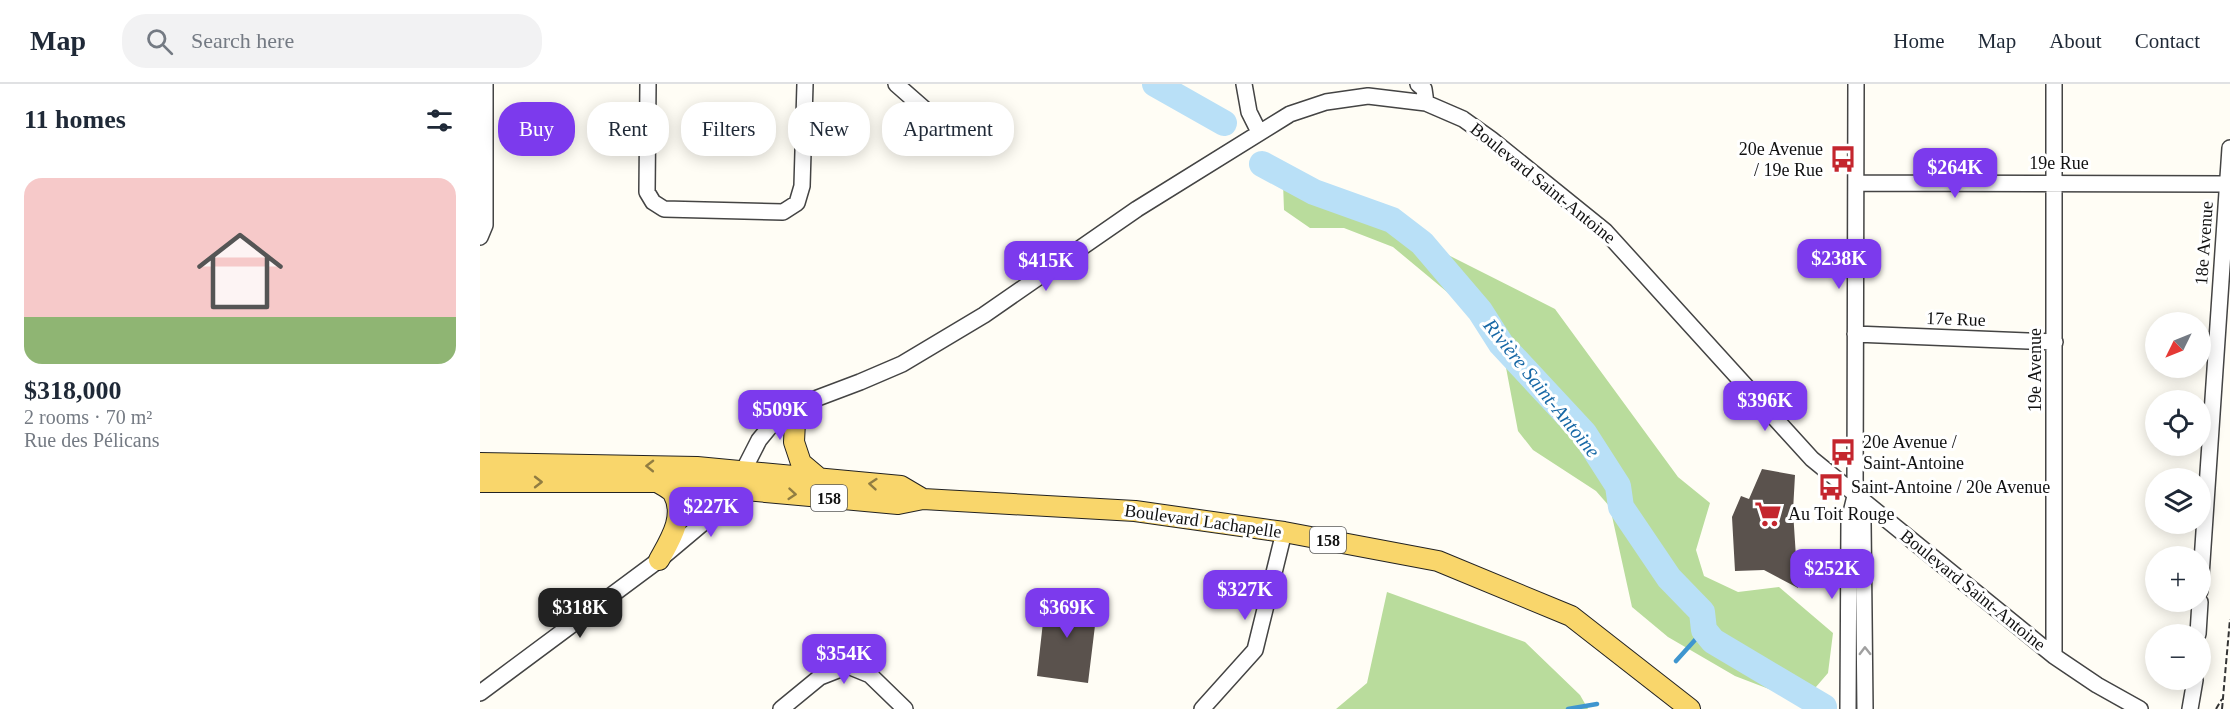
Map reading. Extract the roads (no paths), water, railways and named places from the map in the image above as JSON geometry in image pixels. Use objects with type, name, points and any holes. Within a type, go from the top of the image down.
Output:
[{"type":"main road","points":[[807,402],[795,422],[794,442],[801,463],[820,479]]},
{"type":"main road","name":"Boulevard Lachapelle","points":[[480,463],[697,467],[738,480],[898,504],[923,499],[1135,511],[1284,531],[1438,561],[1571,616],[1690,709]]},
{"type":"main road","name":"Boulevard Lachapelle","points":[[657,482],[820,479],[901,486],[923,499]]},
{"type":"main road","name":"158","points":[[480,482],[657,482]]},
{"type":"main road","points":[[657,482],[672,492],[677,507],[676,527],[659,560]]},
{"type":"street","points":[[480,237],[485,225],[485,84]]},
{"type":"street","points":[[648,84],[647,192],[653,202],[664,209],[783,212],[797,203],[802,186],[805,84]]},
{"type":"street","points":[[896,84],[916,102]]},
{"type":"street","points":[[1244,84],[1249,112],[1259,132]]},
{"type":"street","points":[[1418,84],[1424,89],[1426,103]]},
{"type":"street","points":[[1848,709],[1849,521],[1855,496],[1856,84]]},
{"type":"street","name":"19e Avenue","points":[[2054,84],[2054,656]]},
{"type":"street","name":"Boulevard Saint-Antoine","points":[[480,693],[659,560],[709,519],[738,480],[759,440],[773,423],[807,402],[902,364],[984,315],[1137,209],[1290,114],[1326,102],[1368,96],[1426,103],[1473,125],[1605,231],[1812,459],[2054,656],[2097,685],[2140,709]]},
{"type":"street","name":"18e Avenue","points":[[2203,546],[2230,148]]},
{"type":"street","name":"19e Rue","points":[[1856,183],[2227,184]]},
{"type":"street","name":"17e Rue","points":[[1855,334],[2055,342]]},
{"type":"street","points":[[1855,496],[1863,522],[1865,709]]},
{"type":"street","points":[[1202,709],[1255,650],[1284,531]]},
{"type":"street","points":[[781,709],[820,677],[848,666],[870,675],[905,709]]},
{"type":"street","points":[[2190,709],[2193,690]]},
{"type":"waterway","name":"Rivière Saint-Antoine","points":[[1155,84],[1224,123]]},
{"type":"waterway","name":"Rivière Saint-Antoine","points":[[1262,164],[1314,192],[1392,220],[1422,243],[1480,311],[1501,344],[1584,433],[1618,486],[1621,507],[1669,578],[1702,612],[1704,630],[1713,641],[1824,707]]},
{"type":"waterway","points":[[1676,661],[1704,630]]},
{"type":"waterway","points":[[1568,709],[1597,704]]},
{"type":"place","name":"20e Avenue / 19e Rue","points":[[1843,159]]},
{"type":"place","name":"20e Avenue / Saint-Antoine","points":[[1843,452]]},
{"type":"place","name":"Saint-Antoine / 20e Avenue","points":[[1831,487]]},
{"type":"place","name":"Au Toit Rouge","points":[[1768,514]]}]
